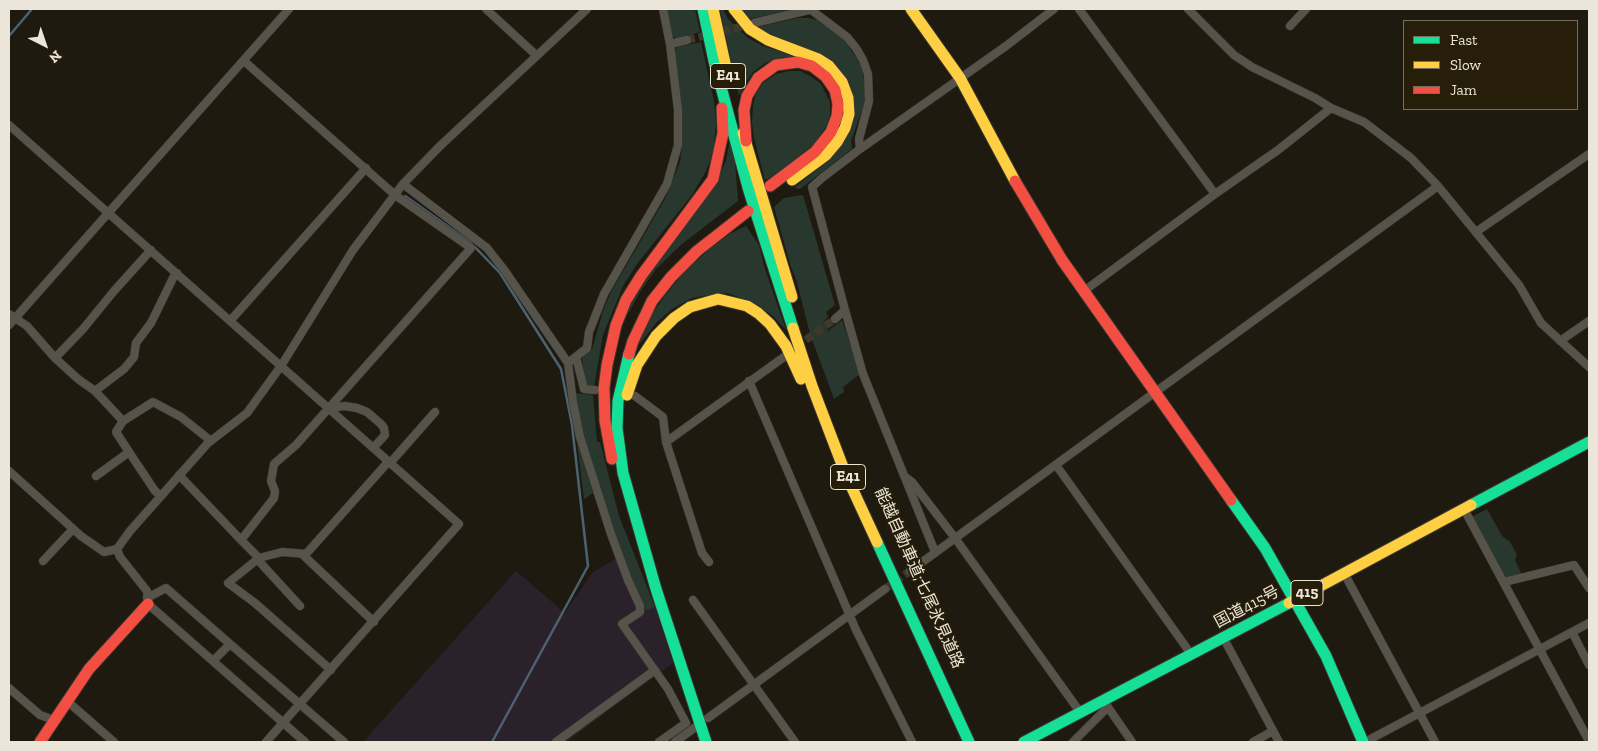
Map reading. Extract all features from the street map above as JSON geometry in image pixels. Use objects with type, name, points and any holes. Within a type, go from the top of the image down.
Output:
[{"type":"main road","name":"E41","points":[[703,9],[714,61],[759,199]]},
{"type":"main road","name":"E41","points":[[713,9],[733,98],[759,199]]},
{"type":"main road","points":[[734,9],[750,29],[768,40],[818,59],[829,66],[842,82],[848,98],[848,114],[845,128],[837,142],[826,155],[813,166],[759,199]]},
{"type":"main road","points":[[911,9],[960,78],[1018,187],[1062,260],[1265,548],[1326,656],[1364,742]]},
{"type":"main road","points":[[706,742],[656,589],[642,536],[605,421],[604,388],[610,346],[626,300],[641,276],[687,216],[712,179],[723,133],[722,108],[714,61]]},
{"type":"main road","points":[[616,459],[618,401],[633,340],[642,319],[652,301],[671,277],[697,251],[815,152],[831,132],[837,116],[838,104],[835,90],[826,77],[812,66],[798,62],[776,66],[758,78],[748,96],[744,110],[746,143]]},
{"type":"main road","name":"能越自動車道;七尾氷見道路","points":[[759,199],[802,360],[846,475],[971,741]]},
{"type":"main road","name":"能越自動車道;七尾氷見道路","points":[[759,199],[802,331],[840,438],[971,741]]},
{"type":"main road","points":[[616,459],[627,392],[636,365],[656,336],[674,318],[690,307],[718,299],[747,306],[758,313],[779,335],[786,346],[846,475]]},
{"type":"main road","name":"国道415号","points":[[1028,741],[1080,712],[1106,704],[1191,654],[1589,443]]},
{"type":"main road","points":[[40,742],[89,669],[148,601]]},
{"type":"street","points":[[9,326],[12,316],[109,213],[290,9]]},
{"type":"street","points":[[486,9],[536,55]]},
{"type":"street","points":[[9,472],[73,529],[104,552],[117,549],[130,531],[210,441],[247,413],[280,366],[353,250],[403,184],[440,146],[587,9]]},
{"type":"street","points":[[568,363],[586,348],[589,332],[604,294],[667,184],[678,145],[678,110],[670,44],[663,9]]},
{"type":"street","points":[[754,23],[811,9],[846,37],[856,48],[868,74],[869,101],[859,139],[860,149]]},
{"type":"street","points":[[935,552],[864,374],[812,187],[860,149],[1006,46],[1054,9]]},
{"type":"street","points":[[1079,9],[1214,194]]},
{"type":"street","points":[[1188,9],[1234,55],[1252,67],[1315,98],[1331,108],[1364,122],[1394,143],[1411,158],[1438,186],[1519,285],[1541,323],[1589,367]]},
{"type":"street","points":[[1290,26],[1306,9]]},
{"type":"street","points":[[670,44],[688,40]]},
{"type":"street","points":[[241,540],[274,498],[275,491],[271,481],[274,464],[296,445],[471,248],[395,195],[244,61]]},
{"type":"street","points":[[1084,291],[1214,194],[1278,150],[1331,108]]},
{"type":"street","points":[[9,125],[459,524],[266,742]]},
{"type":"street","points":[[1476,232],[1589,154]]},
{"type":"street","points":[[230,321],[366,168]]},
{"type":"street","points":[[403,184],[488,248],[568,363],[580,438],[611,534],[640,606],[640,612],[622,624],[668,689],[686,723],[659,742]]},
{"type":"street","points":[[910,571],[1438,186]]},
{"type":"street","points":[[55,358],[83,330],[114,291],[151,250]]},
{"type":"street","points":[[95,391],[124,369],[134,357],[136,343],[151,323],[177,273]]},
{"type":"street","points":[[835,319],[845,310]]},
{"type":"street","points":[[12,316],[27,326],[55,358],[78,379],[95,391],[123,421]]},
{"type":"street","points":[[1560,340],[1589,321]]},
{"type":"street","points":[[576,357],[584,388],[595,390]]},
{"type":"street","points":[[666,442],[784,357]]},
{"type":"street","points":[[749,381],[851,614],[856,630],[912,742]]},
{"type":"street","points":[[635,396],[663,417],[666,442],[702,552],[710,562]]},
{"type":"street","points":[[161,496],[155,491],[116,432],[123,421],[153,402],[181,417],[210,441]]},
{"type":"street","points":[[329,408],[345,406],[357,408],[367,412],[381,424],[384,428],[384,434],[374,447]]},
{"type":"street","points":[[331,670],[255,603],[228,583],[258,558],[282,552],[306,554],[435,412]]},
{"type":"street","points":[[96,476],[129,452]]},
{"type":"street","points":[[1056,465],[1191,654]]},
{"type":"street","points":[[179,475],[258,558],[300,606]]},
{"type":"street","points":[[904,476],[912,482],[955,538],[1080,712]]},
{"type":"street","points":[[1464,509],[1589,741]]},
{"type":"street","points":[[43,561],[73,529]]},
{"type":"street","points":[[117,549],[120,557],[147,591],[148,601],[305,742]]},
{"type":"street","points":[[302,554],[374,622]]},
{"type":"street","points":[[1504,582],[1574,565],[1589,588]]},
{"type":"street","points":[[1344,573],[1435,742]]},
{"type":"street","points":[[148,601],[166,588],[344,742]]},
{"type":"street","points":[[708,718],[885,589]]},
{"type":"street","points":[[693,600],[795,742]]},
{"type":"street","points":[[1364,742],[1589,623]]},
{"type":"street","points":[[1572,632],[1589,665]]},
{"type":"street","points":[[1223,637],[1279,742]]},
{"type":"street","points":[[213,661],[230,644]]},
{"type":"street","points":[[556,742],[655,670]]},
{"type":"street","points":[[9,688],[40,715],[54,720]]},
{"type":"street","points":[[66,701],[114,742]]},
{"type":"street","points":[[1073,742],[1106,704],[1132,742]]},
{"type":"street","points":[[675,742],[697,726]]},
{"type":"street","points":[[1253,742],[1273,731]]},
{"type":"shaded area","points":[[622,555],[646,611],[655,607],[673,663],[566,742],[363,742],[516,571],[565,613],[592,573]]},
{"type":"green space","points":[[666,9],[695,9],[700,32],[677,39],[671,35]]},
{"type":"green space","points":[[720,9],[723,9],[728,19],[748,38],[763,46],[797,57],[783,57],[765,63],[753,72],[739,96]]},
{"type":"green space","points":[[737,9],[787,9],[785,12],[747,19]]},
{"type":"green space","points":[[798,18],[817,20],[838,34],[848,45],[862,67],[866,91],[864,104],[851,141],[852,149],[800,189],[794,188],[824,164],[854,105],[780,39],[757,27]]},
{"type":"green space","points":[[701,42],[714,101],[716,122],[711,158],[692,195],[637,264],[623,286],[603,335],[594,387],[586,385],[582,358],[592,349],[603,311],[611,292],[666,197],[680,162],[682,118],[673,53],[677,47]]},
{"type":"green space","points":[[800,71],[821,84],[830,102],[828,124],[814,144],[777,174],[765,180],[754,138],[752,122],[753,105],[756,94],[763,83],[776,74]]},
{"type":"green space","points":[[730,140],[735,162],[738,201],[682,244],[656,269],[640,292],[621,326],[634,297],[715,184],[726,161]]},
{"type":"green space","points":[[803,195],[835,305],[826,312],[828,317],[823,322],[828,331],[842,320],[860,374],[843,387],[844,392],[834,399],[810,334],[797,282],[774,207],[784,198]]},
{"type":"green space","points":[[746,226],[759,245],[764,266],[786,330],[773,316],[756,304],[728,293],[709,295],[692,298],[672,309],[657,322],[638,346],[652,314],[685,271],[731,233]]},
{"type":"green space","points":[[575,393],[593,395],[597,442],[600,442],[619,516],[655,607],[646,611],[621,553],[596,481],[583,435]]},
{"type":"green space","points":[[577,442],[593,493],[584,499]]},
{"type":"green space","points":[[1487,509],[1502,536],[1510,542],[1517,555],[1515,560],[1521,573],[1520,577],[1505,581],[1470,518]]},
{"type":"waterway","points":[[9,36],[32,9]]},
{"type":"waterway","points":[[405,196],[470,242],[500,273],[561,369],[572,425],[588,566],[492,742]]},
{"type":"tunnel","points":[[687,40],[748,25]]},
{"type":"tunnel","points":[[796,347],[835,319]]},
{"type":"tunnel","points":[[885,589],[910,571]]},
{"type":"traffic: fast","points":[[703,9],[714,61],[749,191],[793,328]]},
{"type":"traffic: fast","points":[[629,354],[618,401],[617,428],[623,473],[656,589],[706,742]]},
{"type":"traffic: fast","points":[[1471,505],[1589,442]]},
{"type":"traffic: fast","points":[[1231,500],[1265,548],[1326,656],[1363,742]]},
{"type":"traffic: fast","points":[[877,542],[969,742]]},
{"type":"traffic: fast","points":[[1024,742],[1289,603]]},
{"type":"traffic: slow","points":[[713,9],[729,81]]},
{"type":"traffic: slow","points":[[734,9],[750,29],[768,40],[818,59],[829,66],[842,82],[848,98],[849,114],[845,128],[837,142],[826,155],[792,180]]},
{"type":"traffic: slow","points":[[911,9],[960,78],[1015,181]]},
{"type":"traffic: slow","points":[[743,133],[792,297]]},
{"type":"traffic: slow","points":[[627,395],[637,365],[656,336],[674,318],[690,307],[718,299],[747,306],[770,324],[786,346],[801,379]]},
{"type":"traffic: slow","points":[[793,328],[812,386],[846,475],[877,542]]},
{"type":"traffic: slow","points":[[1289,603],[1471,505]]},
{"type":"traffic: jam","points":[[746,141],[744,110],[747,96],[758,78],[776,65],[798,62],[812,66],[826,77],[835,90],[838,104],[837,116],[831,132],[815,152],[770,186]]},
{"type":"traffic: jam","points":[[612,459],[605,421],[604,388],[616,325],[626,300],[641,276],[713,179],[723,133],[722,108]]},
{"type":"traffic: jam","points":[[1015,181],[1062,260],[1231,500]]},
{"type":"traffic: jam","points":[[629,354],[633,341],[652,301],[671,277],[697,251],[748,211]]},
{"type":"traffic: jam","points":[[40,742],[89,669],[148,604]]}]
